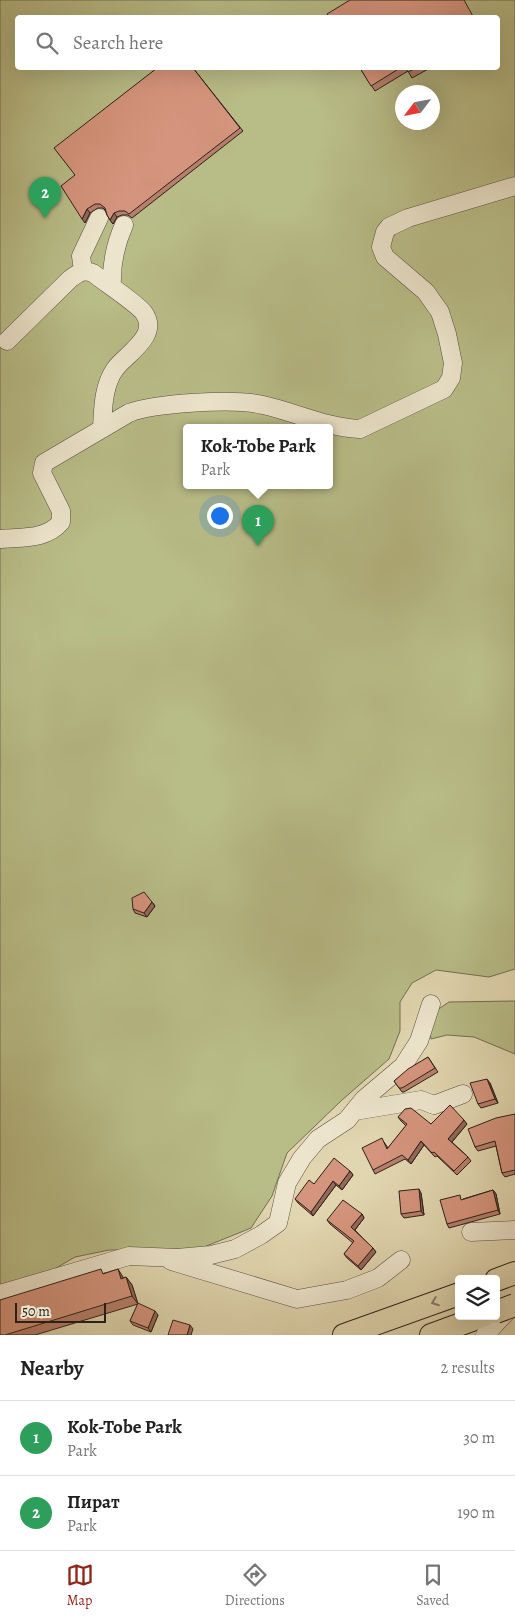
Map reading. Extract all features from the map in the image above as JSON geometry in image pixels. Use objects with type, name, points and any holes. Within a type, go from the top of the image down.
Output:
[{"type":"main road","points":[[500,1279],[515,1274]]},
{"type":"main road","points":[[344,1335],[455,1295]]},
{"type":"main road","points":[[500,1310],[515,1304]]},
{"type":"main road","points":[[431,1335],[472,1320]]},
{"type":"street","points":[[333,424],[360,428],[444,389],[451,378],[453,363],[440,312],[426,292],[385,257],[381,247],[385,232],[389,227],[408,218],[515,186]]},
{"type":"street","points":[[83,271],[81,256],[99,218]]},
{"type":"street","points":[[112,287],[111,273],[116,244],[124,225]]},
{"type":"street","points":[[7,341],[70,279],[78,272],[86,270],[93,273],[144,312],[148,321],[148,331],[138,348],[115,370],[104,397],[102,429]]},
{"type":"street","points":[[0,539],[39,536],[54,530],[61,522],[61,511],[42,473],[44,463],[139,410],[192,403],[260,404],[333,424]]},
{"type":"street","points":[[0,1294],[129,1256],[210,1255],[235,1249],[261,1235],[278,1223],[287,1183],[302,1158],[318,1139],[347,1120],[364,1099],[403,1066],[411,1056],[419,1041],[431,1004]]},
{"type":"street","points":[[355,1111],[421,1100],[434,1105],[464,1094]]},
{"type":"street","points":[[471,1232],[515,1230]]},
{"type":"street","points":[[160,1257],[297,1299],[347,1290],[378,1278],[401,1260]]},
{"type":"street","points":[[485,1335],[515,1304]]},
{"type":"green space","points":[[0,0],[515,0],[515,969],[489,977],[436,970],[412,983],[400,1002],[400,1031],[389,1059],[342,1100],[287,1153],[272,1196],[251,1228],[199,1249],[109,1250],[75,1257],[27,1285],[0,1289]]},
{"type":"green space","points":[[515,1001],[515,1054],[474,1037],[447,1035],[431,1039],[429,1024],[434,1012],[449,1002]]},
{"type":"building","points":[[350,0],[464,0],[472,15],[328,15]]},
{"type":"building","points":[[154,70],[195,70],[240,128],[129,214],[125,211],[119,211],[114,213],[110,220],[105,208],[100,204],[95,204],[87,209],[82,219],[61,186],[75,175],[54,148]]},
{"type":"building","points":[[361,70],[397,70],[371,86]]},
{"type":"building","points":[[144,892],[152,902],[144,913],[133,909],[132,898]]},
{"type":"building","points":[[428,1057],[435,1068],[399,1088],[394,1081],[408,1069]]},
{"type":"building","points":[[487,1079],[495,1099],[478,1104],[470,1083]]},
{"type":"building","points":[[450,1105],[464,1120],[448,1139],[468,1157],[454,1171],[421,1141],[408,1160],[402,1155],[373,1170],[362,1148],[382,1138],[387,1149],[407,1124],[398,1117],[405,1109],[411,1108],[431,1124]]},
{"type":"building","points":[[515,1114],[515,1170],[502,1173],[495,1141],[475,1147],[468,1129],[496,1118]]},
{"type":"building","points":[[334,1158],[350,1171],[339,1186],[333,1181],[311,1212],[295,1199],[309,1180],[314,1184]]},
{"type":"building","points":[[419,1189],[421,1211],[401,1214],[399,1191]]},
{"type":"building","points":[[493,1190],[498,1210],[447,1224],[440,1200],[460,1195],[461,1200]]},
{"type":"building","points":[[343,1200],[362,1214],[351,1227],[373,1248],[358,1266],[344,1254],[354,1241],[327,1220]]},
{"type":"building","points":[[101,1269],[103,1274],[118,1269],[121,1279],[126,1277],[132,1296],[0,1335],[0,1300]]},
{"type":"building","points":[[138,1303],[155,1311],[148,1328],[130,1321]]},
{"type":"building","points":[[173,1320],[190,1325],[187,1335],[168,1335]]},
{"type":"place","name":"Пират","points":[[45,218]]},
{"type":"place","name":"Kok-Tobe Park","points":[[258,546]]}]
